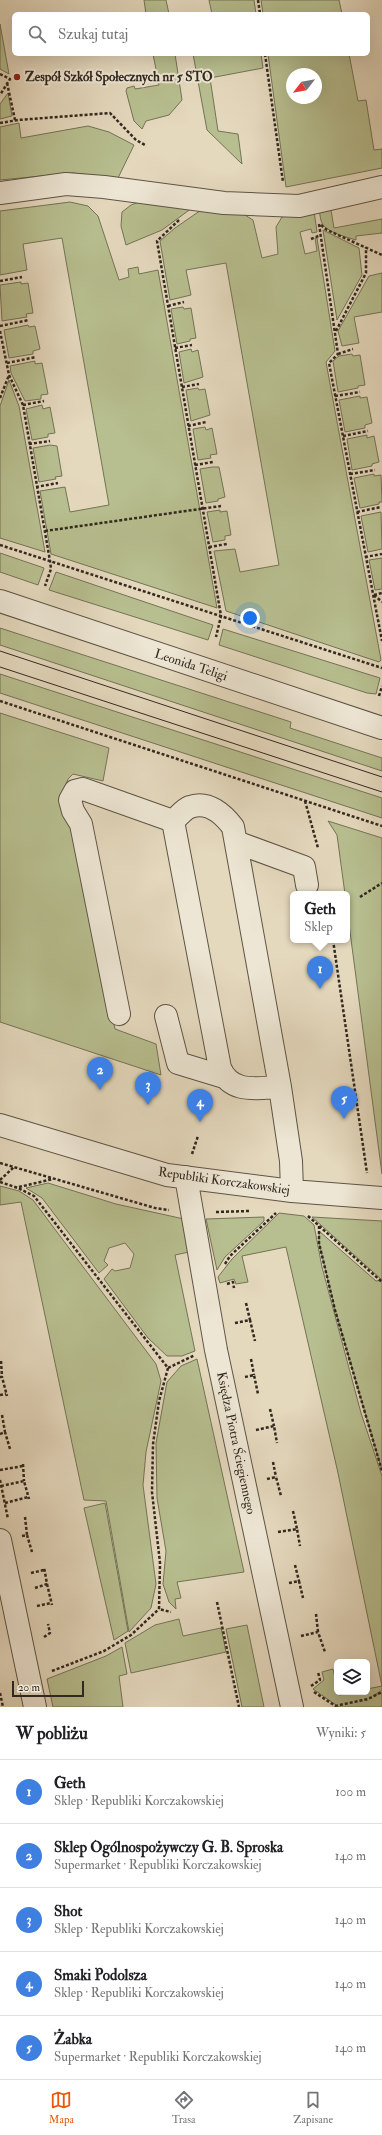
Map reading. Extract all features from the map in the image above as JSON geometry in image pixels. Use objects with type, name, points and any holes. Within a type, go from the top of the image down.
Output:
[{"type":"street","points":[[0,193],[66,184],[104,186],[206,202],[299,206],[382,187]]},
{"type":"street","name":"Leonida Teligi","points":[[0,601],[382,728]]},
{"type":"street","points":[[119,1014],[81,824],[73,811],[70,800],[75,791],[83,789],[173,821]]},
{"type":"street","points":[[173,821],[190,807],[205,805],[223,814],[233,827],[280,1087],[291,1161],[292,1191]]},
{"type":"street","points":[[173,821],[220,1068],[224,1077]]},
{"type":"street","points":[[236,842],[304,867],[307,885]]},
{"type":"street","points":[[166,1016],[178,1063],[224,1077],[238,1087],[280,1087]]},
{"type":"street","name":"Republiki Korczakowskiej","points":[[0,1125],[167,1175],[189,1167],[292,1191],[382,1198]]},
{"type":"street","name":"Księdza Piotra Ściegiennego","points":[[189,1167],[191,1213],[216,1350],[292,1707]]},
{"type":"street","points":[[0,1540],[34,1707]]},
{"type":"path","points":[[258,0],[260,12]]},
{"type":"path","points":[[265,56],[286,205]]},
{"type":"path","points":[[0,74],[10,79],[8,83],[15,120]]},
{"type":"path","points":[[0,95],[8,83]]},
{"type":"path","points":[[0,123],[15,120],[110,113],[136,140],[144,145]]},
{"type":"path","points":[[206,202],[171,226],[157,240],[221,616],[216,637]]},
{"type":"path","points":[[317,202],[338,354]]},
{"type":"path","points":[[319,223],[327,230],[382,255]]},
{"type":"path","points":[[311,239],[321,235]]},
{"type":"path","points":[[335,332],[366,273],[366,247]]},
{"type":"path","points":[[0,280],[22,277]]},
{"type":"path","points":[[168,306],[184,302]]},
{"type":"path","points":[[0,326],[29,320]]},
{"type":"path","points":[[0,331],[9,375],[23,405],[51,569],[45,586]]},
{"type":"path","points":[[175,348],[192,346]]},
{"type":"path","points":[[353,349],[338,354],[329,363],[382,641]]},
{"type":"path","points":[[7,363],[36,357]]},
{"type":"path","points":[[0,398],[9,375]]},
{"type":"path","points":[[182,387],[199,384]]},
{"type":"path","points":[[335,396],[360,392]]},
{"type":"path","points":[[23,405],[44,401]]},
{"type":"path","points":[[188,426],[206,422]]},
{"type":"path","points":[[343,436],[368,431]]},
{"type":"path","points":[[29,444],[50,440]]},
{"type":"path","points":[[195,465],[213,462]]},
{"type":"path","points":[[350,474],[375,470]]},
{"type":"path","points":[[36,487],[58,483]]},
{"type":"path","points":[[45,531],[221,506]]},
{"type":"path","points":[[357,512],[381,507]]},
{"type":"path","points":[[209,547],[227,544]]},
{"type":"path","points":[[0,545],[382,668]]},
{"type":"path","points":[[366,557],[382,554]]},
{"type":"path","points":[[373,595],[382,593]]},
{"type":"path","points":[[373,595],[382,602]]},
{"type":"path","points":[[379,696],[382,686]]},
{"type":"path","points":[[0,701],[382,826]]},
{"type":"path","points":[[305,801],[319,851]]},
{"type":"path","points":[[360,897],[382,883]]},
{"type":"path","points":[[333,943],[368,1178]]},
{"type":"path","points":[[189,1167],[198,1136]]},
{"type":"path","points":[[0,1163],[154,1208],[191,1213],[257,1210]]},
{"type":"path","points":[[14,1167],[0,1181],[34,1196],[168,1368]]},
{"type":"path","points":[[18,1188],[54,1178]]},
{"type":"path","points":[[223,1267],[230,1256],[280,1209],[272,1210]]},
{"type":"path","points":[[304,1213],[382,1282]]},
{"type":"path","points":[[319,1226],[319,1243],[335,1310],[382,1470]]},
{"type":"path","points":[[246,1303],[255,1341]]},
{"type":"path","points":[[231,1324],[250,1320]]},
{"type":"path","points":[[29,1680],[104,1651],[130,1635],[159,1609],[160,1563],[152,1492],[153,1444],[159,1401],[168,1368],[191,1356],[216,1350]]},
{"type":"path","points":[[251,1359],[258,1394]]},
{"type":"path","points":[[0,1395],[7,1395],[1,1377],[1,1361]]},
{"type":"path","points":[[242,1378],[254,1375]]},
{"type":"path","points":[[270,1409],[278,1443]]},
{"type":"path","points":[[2,1415],[10,1449]]},
{"type":"path","points":[[254,1430],[274,1426]]},
{"type":"path","points":[[0,1434],[5,1432]]},
{"type":"path","points":[[273,1462],[281,1496]]},
{"type":"path","points":[[0,1470],[23,1465],[24,1481],[29,1498],[5,1503]]},
{"type":"path","points":[[264,1480],[276,1478]]},
{"type":"path","points":[[1,1486],[24,1481]]},
{"type":"path","points":[[293,1511],[300,1546]]},
{"type":"path","points":[[25,1517],[27,1535]]},
{"type":"path","points":[[277,1532],[297,1529]]},
{"type":"path","points":[[295,1565],[303,1598]]},
{"type":"path","points":[[36,1606],[52,1604],[44,1567]]},
{"type":"path","points":[[287,1584],[299,1581]]},
{"type":"path","points":[[32,1589],[47,1584]]},
{"type":"path","points":[[217,1602],[239,1707]]},
{"type":"path","points":[[159,1609],[171,1612]]},
{"type":"path","points":[[316,1614],[318,1632],[325,1652]]},
{"type":"path","points":[[299,1637],[318,1632]]},
{"type":"path","points":[[308,1688],[320,1680],[318,1672]]},
{"type":"path","points":[[335,1706],[368,1698],[382,1692]]},
{"type":"path","points":[[0,1693],[3,1707]]},
{"type":"green space","points":[[144,0],[166,0],[169,12],[146,12]]},
{"type":"green space","points":[[209,0],[254,0],[256,12],[212,12]]},
{"type":"green space","points":[[261,0],[339,0],[342,12],[263,12]]},
{"type":"green space","points":[[0,24],[9,74],[0,69]]},
{"type":"green space","points":[[153,56],[175,56],[182,100],[169,115],[146,121],[142,129],[134,121],[126,91],[127,88],[134,86],[135,89],[159,85]]},
{"type":"green space","points":[[193,56],[261,56],[263,68],[210,78],[218,131],[238,134],[242,164],[207,130]]},
{"type":"green space","points":[[268,56],[349,56],[358,101],[366,100],[374,150],[382,149],[382,168],[286,187]]},
{"type":"green space","points":[[8,93],[12,116],[0,119],[0,104]]},
{"type":"green space","points":[[19,123],[21,138],[88,126],[109,132],[134,145],[118,178],[73,173],[0,180],[0,127]]},
{"type":"green space","points":[[142,201],[192,208],[162,230],[126,245],[121,226],[122,212],[131,205]]},
{"type":"green space","points":[[70,202],[88,206],[98,216],[119,280],[129,277],[128,269],[138,267],[139,274],[158,270],[217,608],[51,554],[40,491],[65,487],[70,512],[109,505],[62,238],[23,244],[27,270],[0,275],[0,211]]},
{"type":"green space","points":[[204,208],[240,212],[253,220],[262,258],[278,254],[276,227],[282,217],[314,211],[317,232],[312,233],[311,229],[300,232],[305,254],[317,251],[315,238],[317,238],[335,351],[326,362],[381,660],[379,662],[226,611],[214,551],[235,549],[240,572],[279,565],[226,263],[186,270],[191,295],[170,300],[160,241],[175,228]]},
{"type":"green space","points":[[319,209],[331,210],[334,228],[382,219],[382,233],[356,236],[356,240],[338,234],[323,225]]},
{"type":"green space","points":[[323,230],[359,248],[362,275],[337,320]]},
{"type":"green space","points":[[382,273],[382,312],[354,317],[359,343],[342,346],[338,331],[369,276]]},
{"type":"green space","points":[[21,282],[21,284],[28,283],[33,313],[26,314],[27,317],[2,321],[0,285]]},
{"type":"green space","points":[[183,307],[184,309],[191,308],[196,338],[177,344],[171,309]]},
{"type":"green space","points":[[28,325],[29,327],[35,326],[40,349],[33,351],[33,354],[9,358],[4,330]]},
{"type":"green space","points":[[191,349],[192,352],[198,350],[203,377],[184,383],[179,352]]},
{"type":"green space","points":[[352,354],[353,356],[360,355],[365,385],[338,392],[333,361],[339,356]]},
{"type":"green space","points":[[35,361],[35,364],[42,363],[48,394],[41,395],[41,399],[25,401],[11,373],[10,366]]},
{"type":"green space","points":[[9,380],[19,406],[45,552],[0,538],[0,406]]},
{"type":"green space","points":[[198,388],[199,390],[205,389],[210,415],[191,421],[186,390]]},
{"type":"green space","points":[[360,396],[360,398],[367,397],[372,423],[365,425],[365,428],[345,432],[339,400]]},
{"type":"green space","points":[[42,405],[43,409],[50,407],[55,433],[48,434],[48,437],[32,440],[26,409]]},
{"type":"green space","points":[[205,427],[206,430],[212,428],[217,454],[210,455],[211,458],[198,460],[193,429]]},
{"type":"green space","points":[[367,435],[367,438],[374,436],[379,462],[372,464],[372,466],[352,470],[347,439]]},
{"type":"green space","points":[[50,445],[57,446],[62,476],[55,477],[56,479],[39,482],[33,448]]},
{"type":"green space","points":[[219,467],[225,497],[218,499],[218,501],[206,503],[200,469]]},
{"type":"green space","points":[[374,474],[374,476],[381,475],[382,502],[360,508],[354,478]]},
{"type":"green space","points":[[220,510],[220,512],[227,511],[231,535],[225,536],[225,540],[213,542],[207,512]]},
{"type":"green space","points":[[381,512],[382,549],[368,552],[361,516]]},
{"type":"green space","points":[[0,553],[44,568],[38,585],[0,572]]},
{"type":"green space","points":[[382,558],[382,589],[375,590],[369,560]]},
{"type":"green space","points":[[56,572],[213,625],[208,640],[49,590]]},
{"type":"green space","points":[[0,628],[291,722],[290,728],[382,758],[382,771],[0,645]]},
{"type":"green space","points":[[223,629],[380,678],[376,694],[367,693],[219,645]]},
{"type":"green space","points":[[0,674],[382,798],[382,818],[0,693]]},
{"type":"green space","points":[[0,713],[109,748],[103,781],[73,774],[68,779],[60,801],[72,827],[115,1029],[156,1044],[161,1075],[0,1022]]},
{"type":"green space","points":[[328,821],[382,838],[382,1174],[350,932],[350,891],[345,891],[337,835]]},
{"type":"green space","points":[[48,1183],[116,1204],[184,1219],[189,1252],[175,1255],[195,1351],[182,1356],[167,1356],[148,1338],[104,1279],[112,1269],[115,1271],[130,1268],[134,1254],[125,1243],[109,1248],[104,1261],[108,1265],[99,1273],[42,1198],[26,1188]]},
{"type":"green space","points":[[0,1186],[19,1191],[33,1200],[156,1364],[161,1381],[146,1452],[143,1485],[156,1584],[151,1608],[129,1632],[106,1501],[84,1500],[21,1202],[0,1205]]},
{"type":"green space","points":[[279,1213],[304,1216],[314,1225],[322,1267],[361,1413],[382,1476],[382,1686],[338,1473],[286,1247],[242,1256],[248,1282],[236,1284],[234,1279],[220,1283],[218,1277],[232,1259]]},
{"type":"green space","points":[[264,1217],[264,1221],[225,1257],[217,1270],[206,1219]]},
{"type":"green space","points":[[312,1217],[382,1221],[382,1280]]},
{"type":"green space","points":[[319,1231],[376,1281],[382,1280],[382,1471],[335,1310],[319,1243]]},
{"type":"green space","points":[[197,1359],[244,1572],[177,1582],[181,1598],[175,1599],[176,1609],[169,1602],[163,1584],[166,1551],[157,1498],[156,1443],[167,1382],[181,1366]]},
{"type":"green space","points":[[105,1503],[128,1631],[114,1640],[84,1508]]},
{"type":"green space","points":[[179,1619],[183,1636],[221,1628],[226,1652],[131,1673],[125,1643],[155,1625]]},
{"type":"green space","points":[[247,1625],[264,1707],[242,1707],[226,1629]]},
{"type":"green space","points":[[122,1647],[127,1674],[119,1676],[123,1707],[53,1707],[47,1679],[106,1656]]},
{"type":"green space","points":[[333,1669],[334,1695],[370,1695],[370,1688],[382,1686],[382,1690],[373,1696],[382,1692],[382,1707],[339,1707],[313,1689],[324,1680],[322,1672]]},
{"type":"tram line","points":[[0,651],[382,777]]},
{"type":"tram line","points":[[0,667],[382,792]]},
{"type":"place","name":"Zespół Szkół Społecznych nr 5 STO","points":[[17,77]]},
{"type":"place","name":"Geth","points":[[320,989]]},
{"type":"place","name":"Sklep Ogólnospożywczy G. B. Sproska","points":[[100,1090]]},
{"type":"place","name":"Shot","points":[[148,1105]]},
{"type":"place","name":"Żabka","points":[[344,1119]]},
{"type":"place","name":"Smaki Podolsza","points":[[200,1122]]}]
